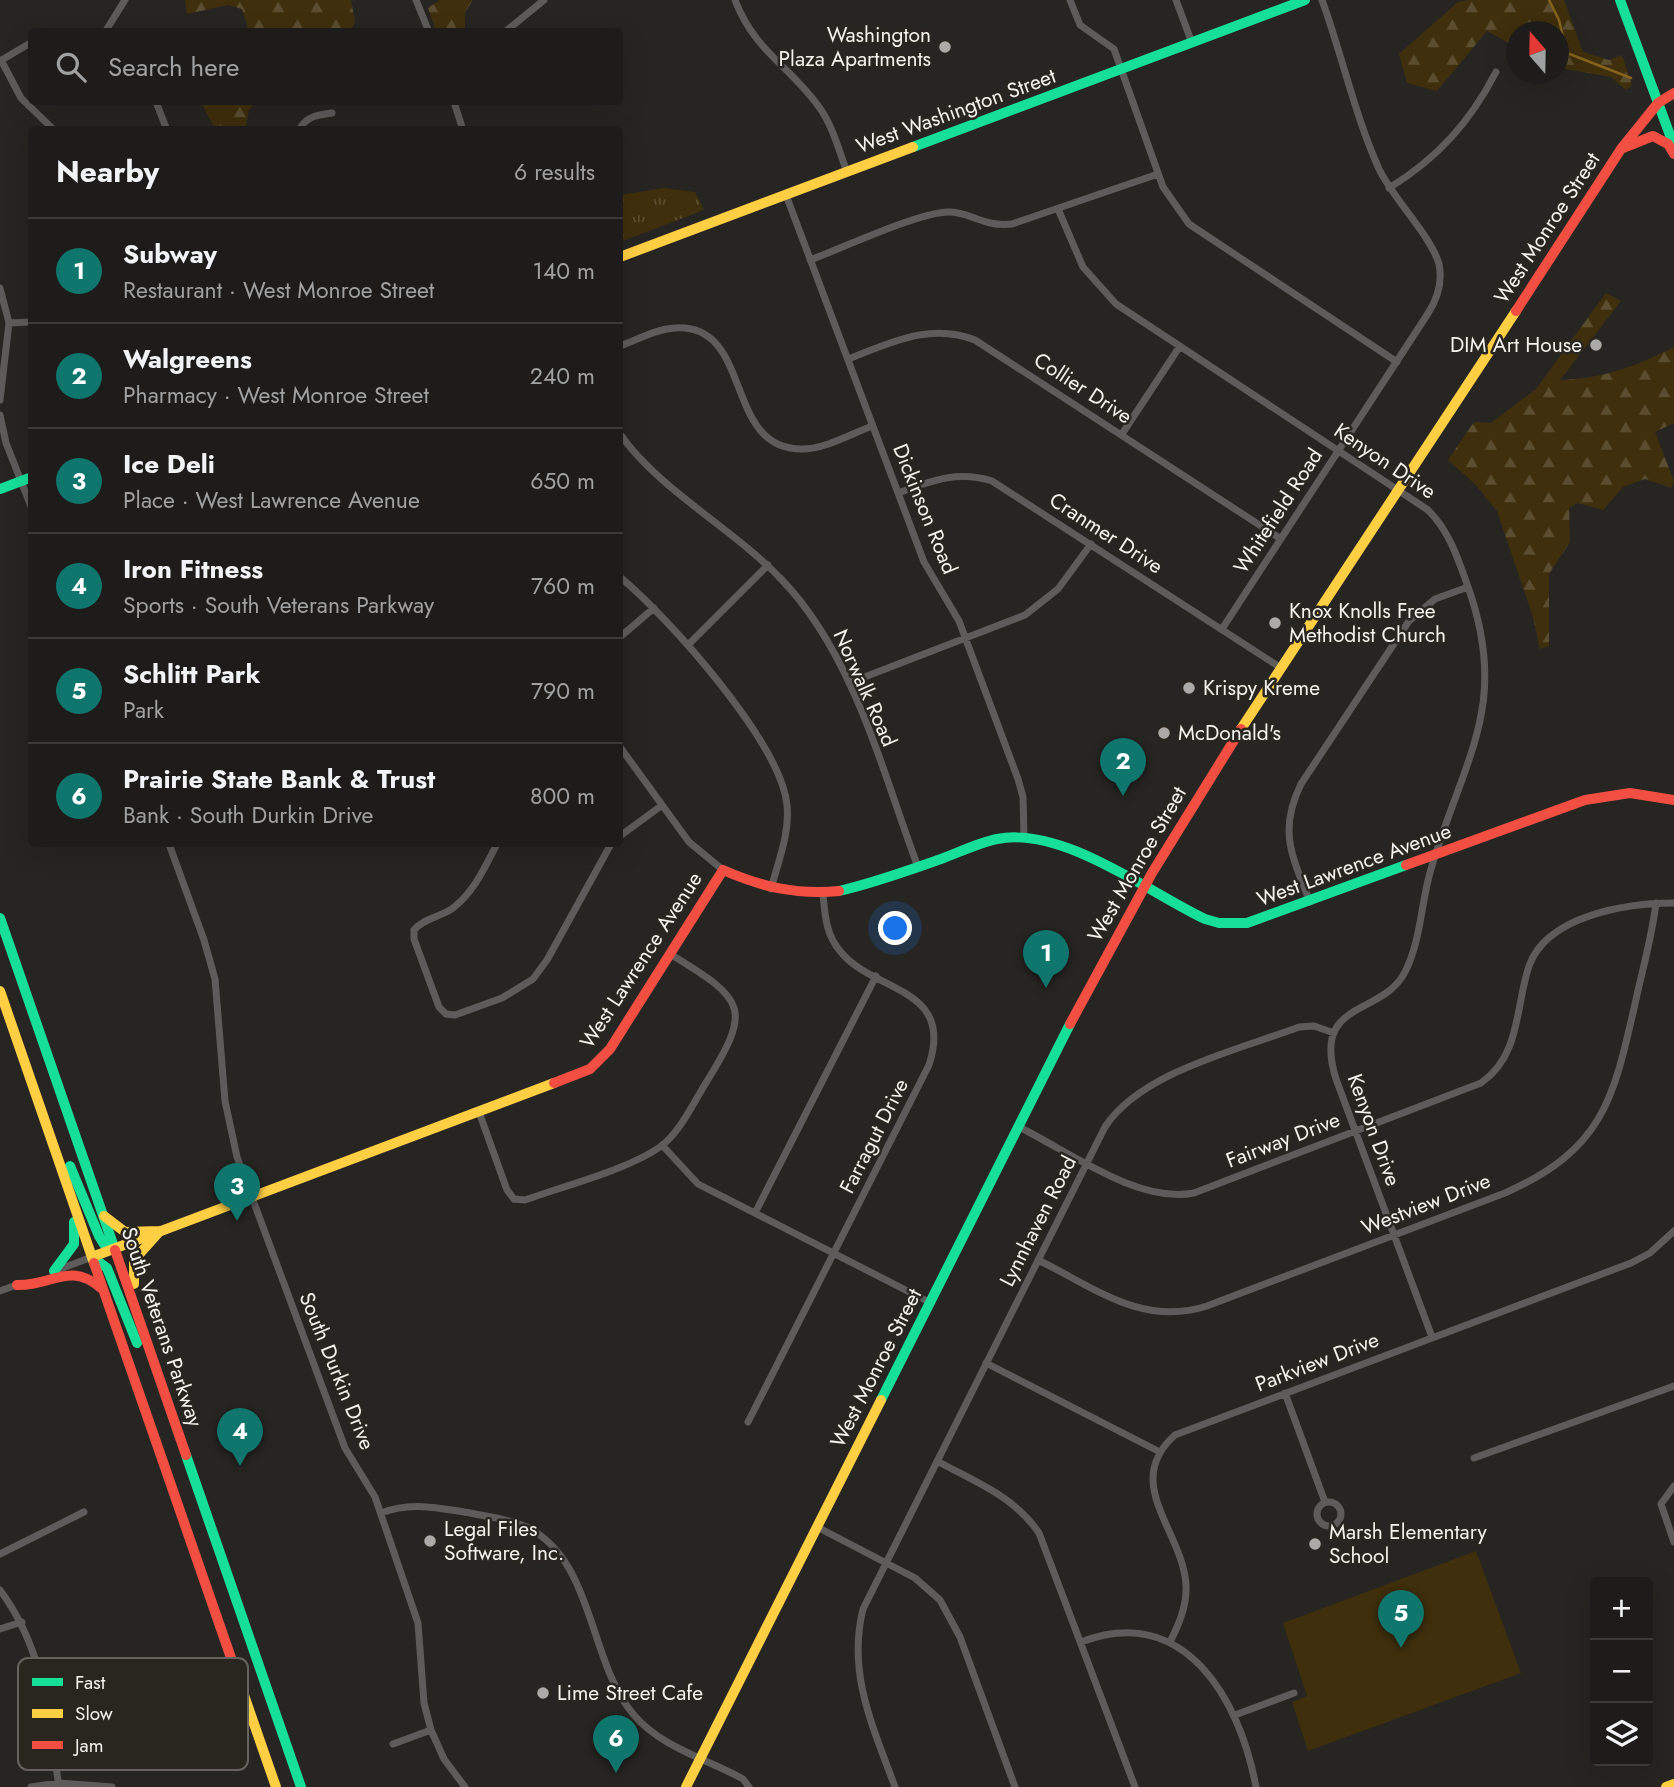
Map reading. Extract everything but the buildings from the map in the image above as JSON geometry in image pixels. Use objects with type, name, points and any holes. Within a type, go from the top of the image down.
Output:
[{"type":"main road","name":"West Washington Street","points":[[623,256],[1192,43],[1279,5],[1305,0]]},
{"type":"main road","points":[[1620,0],[1674,146]]},
{"type":"main road","name":"West Monroe Street","points":[[687,1786],[1074,1016],[1143,888],[1223,756],[1400,490],[1621,149],[1658,103],[1674,93]]},
{"type":"main road","points":[[1621,149],[1653,136],[1668,144],[1674,153]]},
{"type":"main road","points":[[0,489],[26,479]]},
{"type":"main road","name":"West Lawrence Avenue","points":[[92,1256],[590,1069],[610,1049],[723,870],[771,889],[823,895],[863,888],[988,841],[1024,837],[1059,846],[1219,923],[1247,923],[1597,796],[1644,793],[1674,800]]},
{"type":"main road","name":"South Veterans Parkway","points":[[0,918],[301,1787]]},
{"type":"main road","name":"South Veterans Parkway","points":[[0,991],[231,1658]]},
{"type":"main road","points":[[25,1065],[41,1091],[99,1236],[104,1244],[114,1248]]},
{"type":"main road","points":[[50,1134],[47,1148],[76,1230],[73,1247],[54,1271]]},
{"type":"main road","points":[[102,1214],[125,1232],[160,1231]]},
{"type":"main road","points":[[160,1231],[136,1254],[130,1273],[162,1368],[161,1382]]},
{"type":"main road","points":[[92,1256],[107,1268],[171,1428],[184,1448]]},
{"type":"main road","points":[[17,1285],[32,1287],[79,1273],[91,1277],[104,1291]]},
{"type":"main road","name":"South Veterans Parkway","points":[[248,1706],[276,1787]]},
{"type":"main road","points":[[1666,1787],[1674,1784]]},
{"type":"street","points":[[108,28],[125,0]]},
{"type":"street","points":[[416,0],[427,28]]},
{"type":"street","points":[[510,28],[544,0]]},
{"type":"street","points":[[735,0],[746,27],[759,45],[820,107],[847,172]]},
{"type":"street","points":[[1070,0],[1080,25],[1110,45],[1123,69],[1158,174],[1171,202],[1189,224],[1206,238],[1397,362]]},
{"type":"street","points":[[1176,0],[1192,43]]},
{"type":"street","name":"Whitefield Road","points":[[1222,629],[1433,306],[1440,274],[1429,242],[1389,188],[1377,163],[1322,0]]},
{"type":"street","points":[[28,44],[0,61],[21,98],[28,105]]},
{"type":"street","points":[[1389,188],[1428,162],[1453,139],[1469,119],[1496,72]]},
{"type":"street","points":[[28,105],[50,126]]},
{"type":"street","points":[[157,105],[165,126]]},
{"type":"street","points":[[455,105],[462,126]]},
{"type":"street","points":[[303,126],[312,116],[332,113]]},
{"type":"street","points":[[810,260],[940,213],[951,212],[982,223],[1001,225],[1058,209],[1158,174]]},
{"type":"street","name":"Dickinson Road","points":[[786,195],[924,562],[967,639],[1020,786],[1024,837]]},
{"type":"street","name":"Kenyon Drive","points":[[1058,209],[1076,255],[1097,285],[1116,304],[1428,510],[1448,533],[1483,632],[1487,691],[1477,735],[1436,855],[1405,974],[1389,991],[1352,1010],[1334,1033],[1333,1070],[1432,1337]]},
{"type":"street","points":[[0,288],[9,323],[0,400]]},
{"type":"street","points":[[9,323],[28,322]]},
{"type":"street","points":[[623,345],[668,329],[696,331],[720,347],[753,424],[768,440],[784,447],[805,449],[873,426]]},
{"type":"street","name":"Collier Drive","points":[[848,359],[911,335],[941,333],[967,337],[990,348],[1281,539]]},
{"type":"street","points":[[1122,434],[1180,346]]},
{"type":"street","points":[[0,415],[26,479]]},
{"type":"street","name":"Norwalk Road","points":[[623,438],[649,468],[768,565],[818,625],[849,683],[918,867]]},
{"type":"street","name":"Cranmer Drive","points":[[898,493],[944,477],[980,477],[1022,499],[1281,668]]},
{"type":"street","points":[[849,683],[1010,623],[1041,603],[1071,574],[1091,544]]},
{"type":"street","points":[[689,644],[768,565]]},
{"type":"street","points":[[623,580],[689,644],[729,696],[766,753],[787,803],[787,827],[771,889]]},
{"type":"street","points":[[1310,902],[1292,855],[1287,833],[1289,812],[1301,784],[1409,621],[1435,599],[1468,587]]},
{"type":"street","points":[[623,634],[654,608]]},
{"type":"street","points":[[623,751],[694,847],[723,870]]},
{"type":"street","points":[[623,834],[661,806]]},
{"type":"street","name":"South Durkin Drive","points":[[170,847],[213,972],[225,1101],[237,1157],[345,1448],[372,1489],[418,1623],[424,1703],[431,1730],[444,1759],[466,1787]]},
{"type":"street","points":[[495,847],[465,897],[452,909],[410,928],[444,1018],[502,998],[533,979],[547,960],[598,862],[609,847]]},
{"type":"street","name":"Farragut Drive","points":[[748,1422],[933,1056],[934,1034],[920,1003],[850,962],[835,945],[826,920],[823,895]]},
{"type":"street","name":"Westview Drive","points":[[1038,1260],[1130,1307],[1162,1314],[1179,1313],[1207,1306],[1520,1186],[1558,1163],[1586,1136],[1606,1105],[1622,1066],[1656,903]]},
{"type":"street","name":"Fairway Drive","points":[[1019,1127],[1134,1185],[1177,1196],[1471,1087],[1489,1077],[1509,1049],[1528,970],[1540,946],[1558,932],[1598,914],[1634,904],[1674,903]]},
{"type":"street","points":[[479,1111],[513,1203],[641,1157],[662,1145],[677,1129],[727,1048],[736,1023],[732,1003],[725,990],[670,954]]},
{"type":"street","points":[[755,1213],[876,976]]},
{"type":"street","name":"Lynnhaven Road","points":[[895,1787],[862,1693],[857,1657],[863,1609],[1114,1113],[1145,1086],[1299,1027],[1314,1026],[1334,1033]]},
{"type":"street","points":[[662,1145],[698,1184],[931,1303]]},
{"type":"street","name":"Parkview Drive","points":[[1158,1451],[1175,1434],[1188,1428],[1631,1263],[1650,1253],[1674,1231]]},
{"type":"street","name":"West Lawrence Avenue","points":[[0,1291],[92,1256]]},
{"type":"street","points":[[986,1363],[1158,1451],[1153,1469],[1154,1491],[1186,1583],[1184,1610],[1170,1643]]},
{"type":"street","points":[[1474,1458],[1674,1386]]},
{"type":"street","points":[[1285,1393],[1325,1502]]},
{"type":"street","points":[[937,1461],[994,1490],[1028,1518],[1044,1542],[1135,1787]]},
{"type":"street","points":[[1674,1486],[1661,1504],[1674,1542]]},
{"type":"street","points":[[380,1513],[412,1504],[509,1521],[540,1536],[556,1550],[568,1566],[610,1676],[624,1703],[650,1730],[743,1779],[749,1787]]},
{"type":"street","points":[[0,1554],[84,1512]]},
{"type":"street","points":[[817,1527],[925,1584],[946,1609],[960,1637],[1015,1787]]},
{"type":"street","points":[[0,1590],[22,1622],[36,1658]]},
{"type":"street","points":[[0,1629],[22,1622]]},
{"type":"street","points":[[1081,1642],[1122,1633],[1145,1635],[1170,1643],[1202,1666],[1223,1693],[1235,1715],[1256,1787]]},
{"type":"street","points":[[1235,1715],[1294,1693]]},
{"type":"street","points":[[393,1744],[431,1730]]},
{"type":"street","points":[[32,1787],[112,1787]]},
{"type":"green space","points":[[185,0],[351,0],[355,22],[352,28],[244,28],[248,27],[242,9],[228,5],[187,14]]},
{"type":"green space","points":[[440,0],[473,0],[465,12],[465,28],[435,28],[428,8]]},
{"type":"green space","points":[[1564,0],[1583,52],[1609,60],[1622,55],[1632,85],[1626,90],[1611,77],[1569,70],[1569,21],[1506,21],[1506,41],[1487,31],[1437,91],[1407,83],[1399,54],[1458,2]]},
{"type":"green space","points":[[203,105],[253,105],[249,110],[246,126],[213,126]]},
{"type":"green space","points":[[664,188],[695,192],[704,210],[623,241],[623,195]]},
{"type":"green space","points":[[1606,293],[1621,301],[1560,380],[1619,370],[1674,347],[1674,423],[1655,432],[1674,481],[1671,488],[1645,479],[1623,487],[1603,510],[1578,503],[1569,508],[1570,542],[1549,574],[1549,646],[1540,649],[1533,617],[1497,511],[1475,484],[1448,460],[1474,422],[1491,423],[1536,389]]},
{"type":"green space","points":[[1476,1551],[1521,1673],[1308,1751],[1292,1702],[1307,1696],[1283,1623]]},
{"type":"waterway","points":[[1549,0],[1559,20],[1567,53],[1631,78]]},
{"type":"traffic: fast","points":[[913,147],[1305,0]]},
{"type":"traffic: fast","points":[[1620,0],[1674,146]]},
{"type":"traffic: fast","points":[[0,489],[28,478]]},
{"type":"traffic: fast","points":[[839,891],[941,859],[976,845],[997,839],[1023,838],[1049,842],[1077,851],[1205,919],[1219,923],[1247,923],[1406,865]]},
{"type":"traffic: fast","points":[[0,918],[115,1250]]},
{"type":"traffic: fast","points":[[881,1400],[1070,1024]]},
{"type":"traffic: fast","points":[[70,1166],[99,1236],[104,1244],[114,1248]]},
{"type":"traffic: fast","points":[[54,1271],[74,1244],[74,1222]]},
{"type":"traffic: fast","points":[[92,1257],[107,1268],[137,1343]]},
{"type":"traffic: fast","points":[[186,1455],[301,1787]]},
{"type":"traffic: slow","points":[[623,256],[913,147]]},
{"type":"traffic: slow","points":[[1241,729],[1516,311]]},
{"type":"traffic: slow","points":[[0,991],[94,1263]]},
{"type":"traffic: slow","points":[[92,1257],[554,1083]]},
{"type":"traffic: slow","points":[[104,1216],[125,1232],[160,1231]]},
{"type":"traffic: slow","points":[[134,1284],[134,1260],[160,1231]]},
{"type":"traffic: slow","points":[[686,1787],[881,1400]]},
{"type":"traffic: slow","points":[[248,1707],[276,1787]]},
{"type":"traffic: slow","points":[[1666,1787],[1674,1784]]},
{"type":"traffic: jam","points":[[1516,311],[1621,149],[1658,103],[1674,93]]},
{"type":"traffic: jam","points":[[1623,148],[1653,136],[1668,144],[1674,154]]},
{"type":"traffic: jam","points":[[1070,1024],[1152,873],[1241,729]]},
{"type":"traffic: jam","points":[[1406,865],[1585,800],[1630,793],[1674,800]]},
{"type":"traffic: jam","points":[[554,1083],[590,1069],[610,1049],[723,870],[752,881],[794,891],[839,891]]},
{"type":"traffic: jam","points":[[115,1250],[186,1455]]},
{"type":"traffic: jam","points":[[94,1263],[231,1658]]},
{"type":"traffic: jam","points":[[17,1285],[70,1275],[90,1280],[101,1288]]},
{"type":"place","name":"Washington Plaza Apartments","points":[[945,47]]},
{"type":"place","name":"DIM Art House","points":[[1596,345]]},
{"type":"place","name":"Knox Knolls Free Methodist Church","points":[[1275,623]]},
{"type":"place","name":"Krispy Kreme","points":[[1189,688]]},
{"type":"place","name":"McDonald's","points":[[1164,733]]},
{"type":"place","name":"Walgreens","points":[[1123,796]]},
{"type":"place","name":"Subway","points":[[1046,988]]},
{"type":"place","name":"Ice Deli","points":[[237,1221]]},
{"type":"place","name":"Iron Fitness","points":[[240,1466]]},
{"type":"place","name":"Legal Files Software, Inc.","points":[[430,1541]]},
{"type":"place","name":"Marsh Elementary School","points":[[1315,1544]]},
{"type":"place","name":"Schlitt Park","points":[[1401,1648]]},
{"type":"place","name":"Lime Street Cafe","points":[[543,1693]]},
{"type":"place","name":"Prairie State Bank & Trust","points":[[616,1773]]}]
